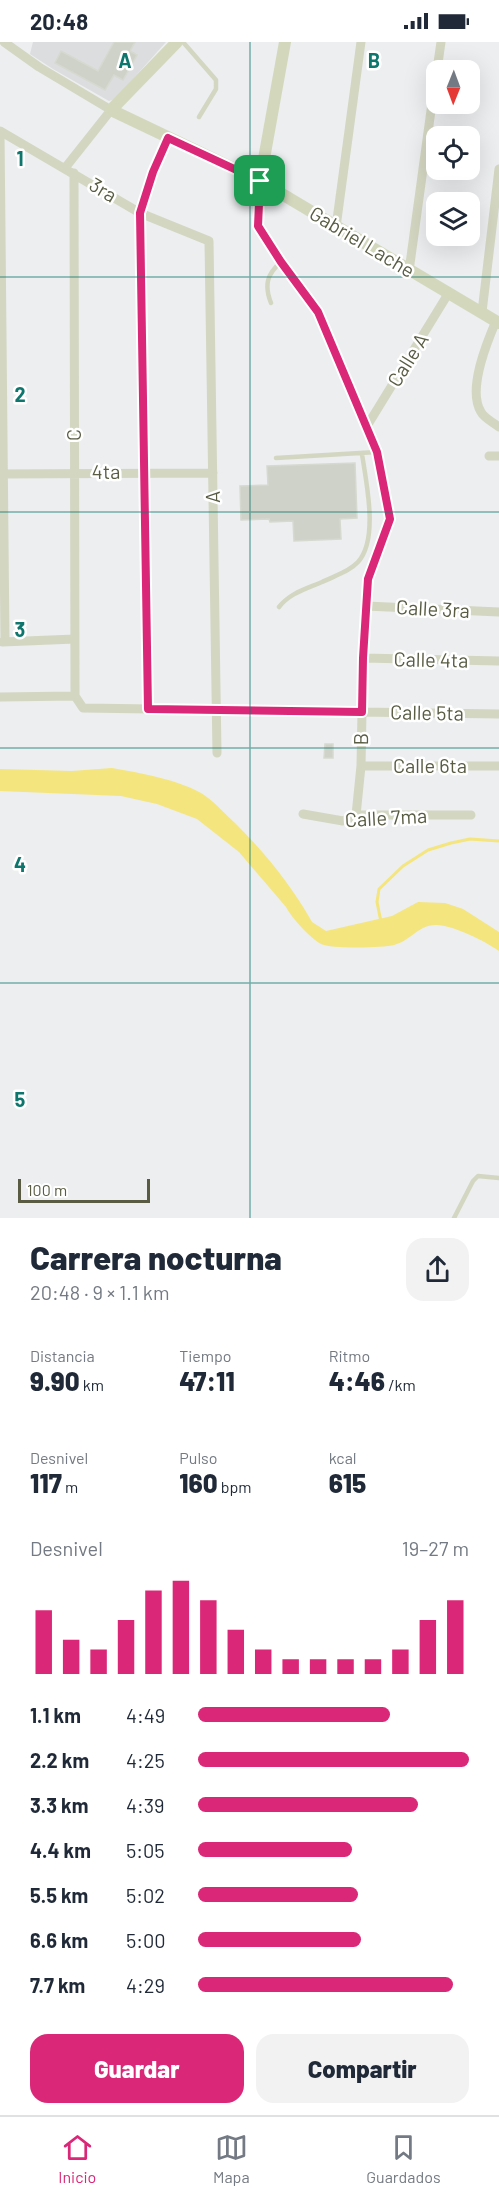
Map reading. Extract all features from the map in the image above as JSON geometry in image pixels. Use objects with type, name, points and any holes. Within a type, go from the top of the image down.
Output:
[{"type":"street","name":"Gabriel Lache","points":[[4,42],[39,67],[111,110],[260,181],[498,322]]},
{"type":"street","points":[[69,170],[111,110],[177,42]]},
{"type":"street","points":[[260,181],[285,42]]},
{"type":"street","points":[[336,227],[361,42]]},
{"type":"street","points":[[439,60],[441,42]]},
{"type":"street","points":[[409,271],[431,114]]},
{"type":"street","points":[[0,131],[3,642],[75,639]]},
{"type":"street","name":"3ra","points":[[0,131],[140,213],[209,241]]},
{"type":"street","points":[[148,709],[140,213],[153,172],[168,138]]},
{"type":"street","points":[[482,312],[499,169]]},
{"type":"street","name":"C","points":[[69,170],[75,696]]},
{"type":"street","name":"B","points":[[260,181],[258,226],[318,312],[377,452],[390,519],[368,579],[363,658],[361,766],[356,815]]},
{"type":"street","name":"A","points":[[209,241],[217,753]]},
{"type":"street","name":"Calle A","points":[[367,426],[448,294]]},
{"type":"street","points":[[498,322],[483,350],[477,401],[481,413],[499,427]]},
{"type":"street","name":"4ta","points":[[2,474],[213,473]]},
{"type":"street","name":"Calle 3ra","points":[[366,606],[499,612]]},
{"type":"street","name":"Calle 4ta","points":[[363,658],[499,661]]},
{"type":"street","name":"Calle 5ta","points":[[0,697],[75,696],[83,708],[499,714]]},
{"type":"street","name":"Calle 6ta","points":[[361,766],[499,766]]},
{"type":"street","name":"Calle 7ma","points":[[303,814],[343,821],[356,815],[471,815]]},
{"type":"lane","points":[[183,42],[216,80],[216,89],[199,117]]},
{"type":"lane","points":[[271,303],[268,296],[268,277],[270,271],[281,262]]},
{"type":"lane","points":[[276,458],[377,452]]},
{"type":"lane","points":[[279,607],[291,595],[347,571],[359,562],[369,534],[370,514],[362,454]]},
{"type":"lane","points":[[454,1218],[478,1176],[499,1178]]},
{"type":"shaded area","points":[[33,42],[166,42],[115,99],[109,101],[30,54]]},
{"type":"shaded area","points":[[112,768],[169,780],[205,796],[258,847],[287,883],[312,922],[326,931],[392,916],[418,902],[445,903],[463,909],[499,932],[499,951],[459,930],[442,925],[424,928],[394,945],[326,946],[301,927],[239,852],[197,819],[157,804],[121,796],[0,791],[0,769],[72,771]]},
{"type":"building","points":[[114,42],[135,42],[130,51],[137,55],[123,80],[114,75],[105,90],[55,63],[61,51],[98,71]]},
{"type":"building","points":[[355,463],[357,518],[340,519],[341,539],[294,541],[293,521],[241,520],[240,486],[268,485],[267,466]]},
{"type":"building","points":[[325,744],[333,744],[333,758],[324,758]]},
{"type":"waterway","points":[[381,922],[377,902],[379,889],[403,866],[428,850],[451,843],[470,839],[499,841]]},
{"type":"route","points":[[168,138],[260,181],[258,226],[318,312],[377,452],[390,519],[368,579],[362,712],[148,709],[140,213],[153,172],[168,138]]}]
